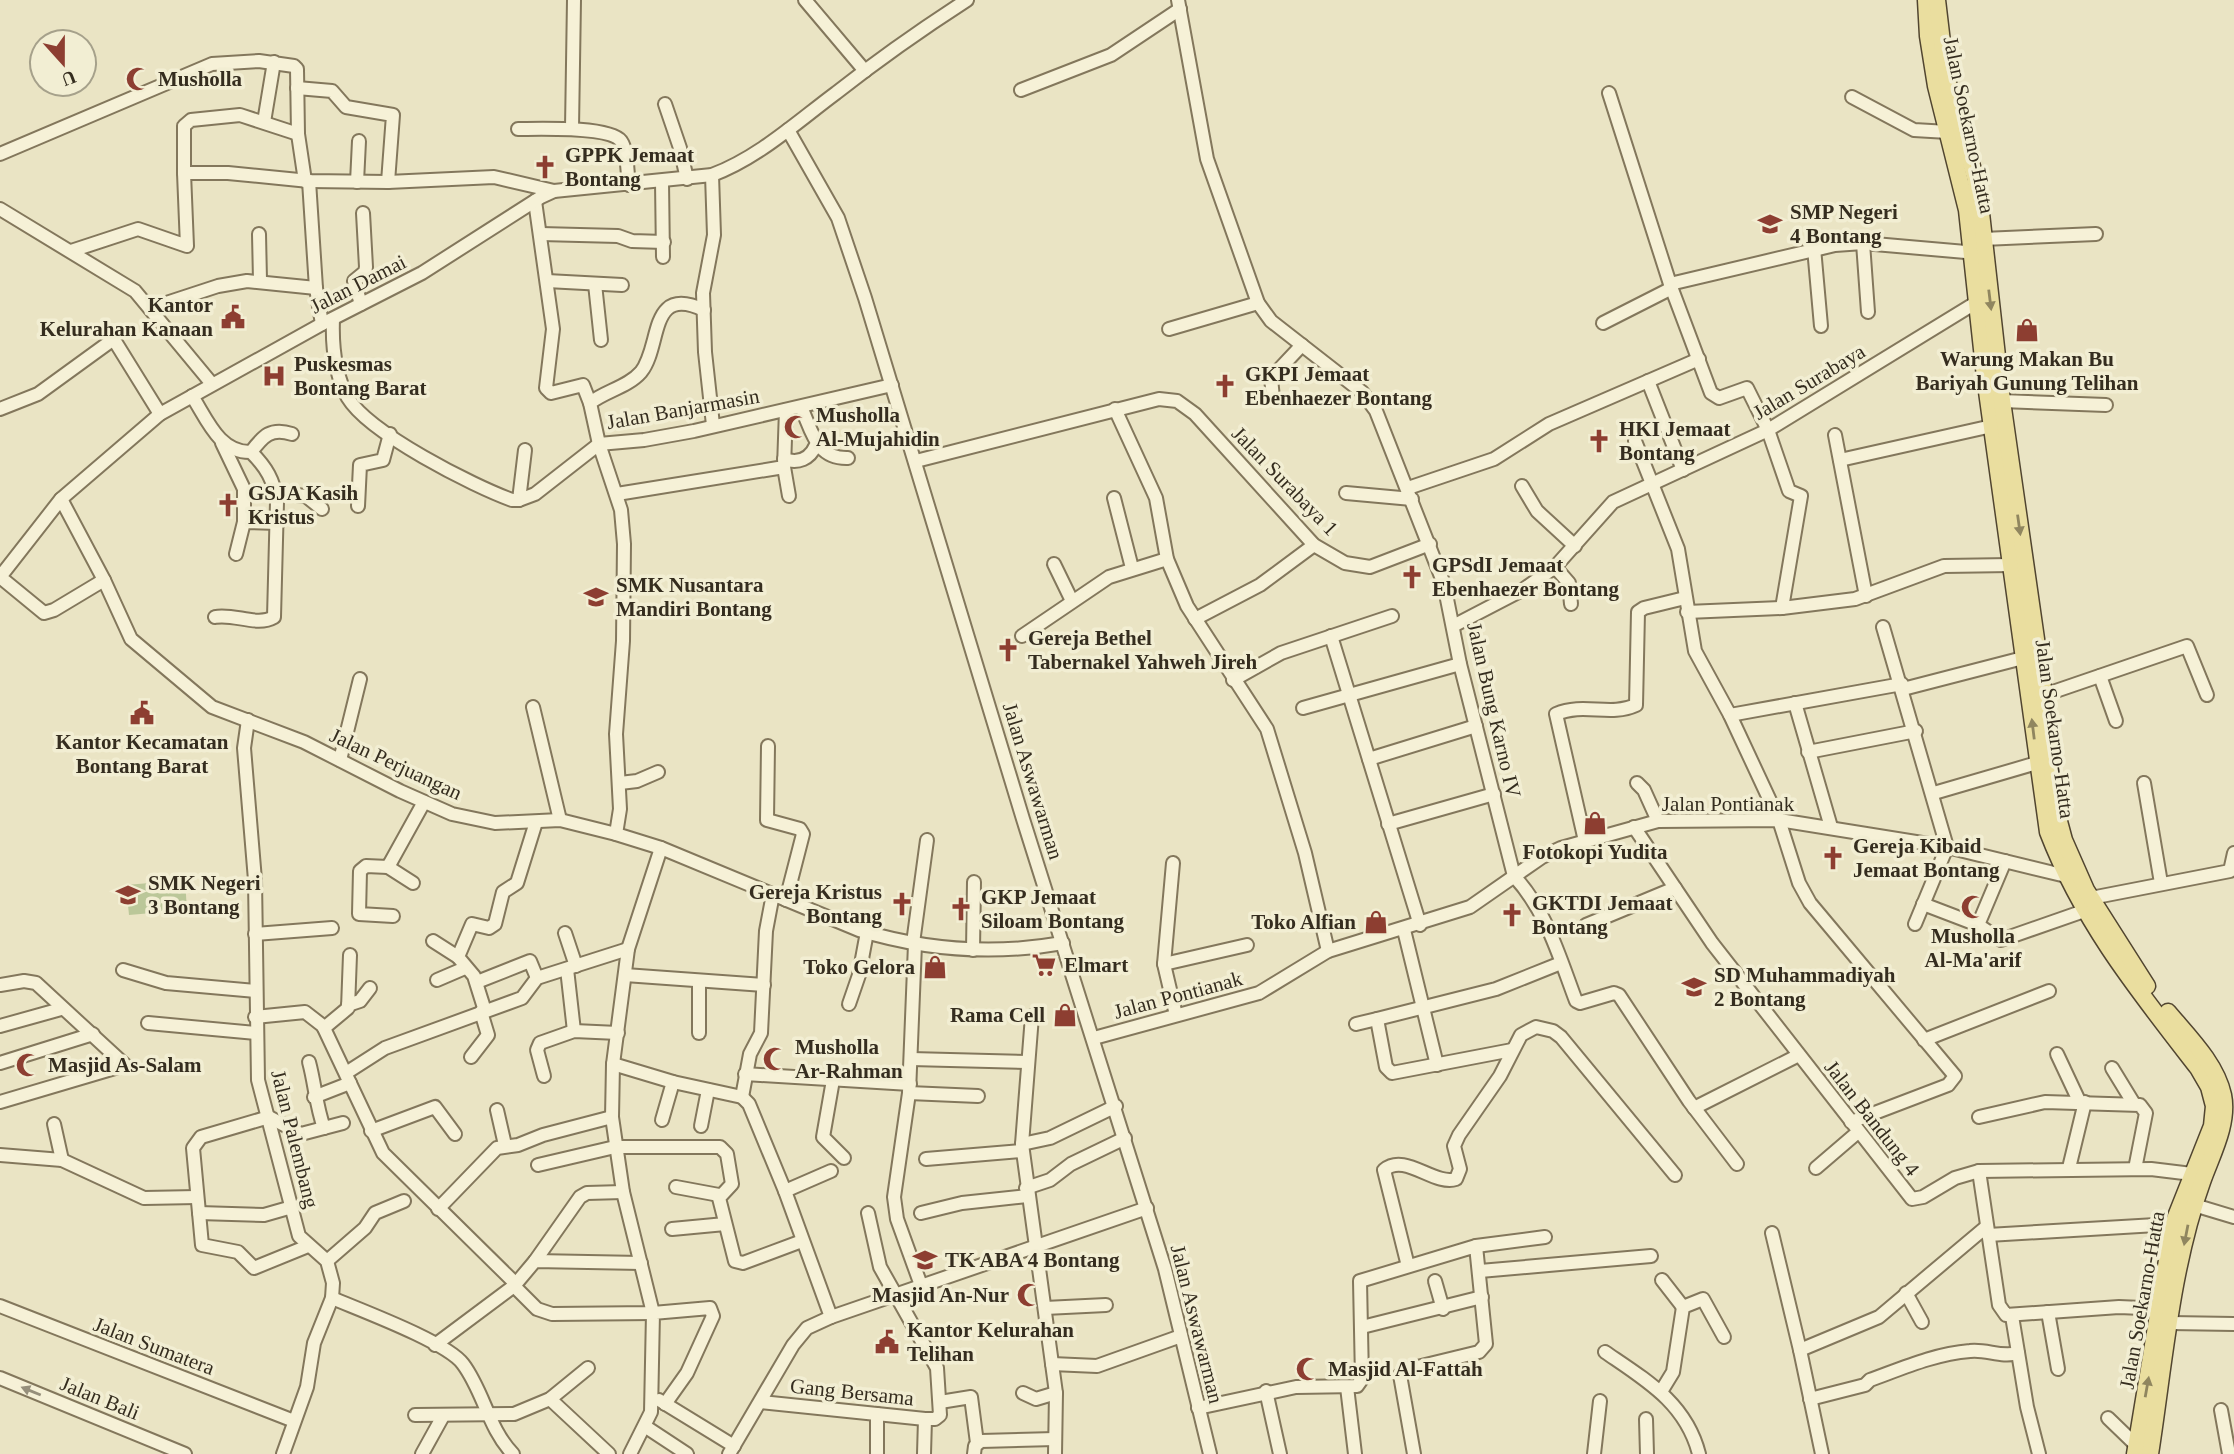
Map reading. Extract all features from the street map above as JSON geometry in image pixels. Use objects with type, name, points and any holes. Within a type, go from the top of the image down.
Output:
[{"type":"main road","name":"Jalan Soekarno-Hatta","points":[[1932,8],[1931,64],[1980,249],[1977,302],[2048,832],[2066,876],[2208,1063],[2229,1111],[2194,1205],[2167,1314],[2141,1451]]},
{"type":"main road","name":"Jalan Soekarno-Hatta","points":[[1932,8],[1946,76],[1975,177],[1980,249],[2044,695],[2057,814],[2084,898],[2101,940],[2209,1087],[2214,1106],[2212,1126],[2174,1224],[2167,1314]]},
{"type":"street","points":[[572,128],[574,0]]},
{"type":"street","points":[[805,0],[865,71]]},
{"type":"street","name":"Jalan Damai","points":[[0,577],[61,499],[160,414],[328,321],[422,273],[554,191],[687,179],[712,175],[740,162],[967,0]]},
{"type":"street","points":[[1021,90],[1111,55],[1179,4]]},
{"type":"street","name":"Jalan Bung Karno IV","points":[[1179,4],[1187,60],[1214,185],[1258,303],[1270,321],[1352,383],[1370,401],[1430,544],[1450,603],[1460,664],[1514,876]]},
{"type":"street","points":[[264,122],[274,62]]},
{"type":"street","points":[[0,154],[212,64],[274,62],[294,66],[298,134],[307,181],[316,288],[328,321],[339,379],[352,403],[390,434],[442,468],[503,496],[519,500],[525,450]]},
{"type":"street","points":[[297,88],[332,91],[346,107],[393,115],[388,183]]},
{"type":"street","points":[[1609,93],[1671,286],[1714,397],[1747,388],[1768,430],[1789,491],[1799,493],[1801,498],[1782,608]]},
{"type":"street","points":[[1852,97],[1914,130],[1948,132]]},
{"type":"street","points":[[665,104],[676,133],[687,179]]},
{"type":"street","points":[[71,251],[138,229],[187,246],[184,127],[188,121],[240,115],[298,134]]},
{"type":"street","points":[[518,129],[572,128],[620,141],[629,185]]},
{"type":"street","name":"Jalan Aswawarman","points":[[788,130],[838,218],[846,238],[1147,1208],[1210,1454]]},
{"type":"street","points":[[357,182],[359,141]]},
{"type":"street","points":[[184,173],[228,173],[307,181],[388,183],[494,177],[554,191]]},
{"type":"street","points":[[712,175],[714,235],[704,303],[705,352],[713,425]]},
{"type":"street","points":[[662,182],[663,257]]},
{"type":"street","points":[[535,201],[554,338],[547,388],[551,393],[584,386],[599,444],[617,494],[624,544],[623,641],[616,734],[620,783],[616,834]]},
{"type":"street","points":[[0,209],[125,284],[151,308],[202,390],[244,489],[244,522],[236,554]]},
{"type":"street","points":[[361,304],[354,281],[365,272],[366,267],[363,213]]},
{"type":"street","points":[[260,234],[260,280]]},
{"type":"street","points":[[541,234],[618,236],[632,241],[664,242]]},
{"type":"street","points":[[1603,323],[1671,286],[1814,248],[1863,243],[1980,249],[2096,234]]},
{"type":"street","points":[[1863,243],[1868,312]]},
{"type":"street","points":[[1814,248],[1821,327]]},
{"type":"street","points":[[151,308],[218,286],[260,280],[316,288]]},
{"type":"street","points":[[547,281],[622,285]]},
{"type":"street","points":[[595,284],[601,340]]},
{"type":"street","name":"Jalan Surabaya","points":[[1453,626],[1524,589],[1555,567],[1605,508],[1768,430],[1977,302]]},
{"type":"street","points":[[590,402],[641,371],[650,356],[656,324],[663,312],[687,304],[704,303]]},
{"type":"street","points":[[1169,328],[1258,303]]},
{"type":"street","points":[[0,409],[38,394],[111,341],[116,343],[160,414]]},
{"type":"street","points":[[1273,398],[1271,378],[1302,345]]},
{"type":"street","points":[[1346,493],[1410,493],[1494,459],[1549,424],[1699,359]]},
{"type":"street","points":[[1648,381],[1682,470]]},
{"type":"street","name":"Jalan Banjarmasin","points":[[519,500],[535,494],[599,444],[644,440],[892,385]]},
{"type":"street","name":"Jalan Surabaya 1","points":[[916,461],[1159,399],[1186,405],[1314,545],[1345,563],[1364,568],[1430,544]]},
{"type":"street","points":[[2002,401],[2106,405]]},
{"type":"street","points":[[801,407],[811,424],[816,445],[832,458],[848,458]]},
{"type":"street","points":[[1115,409],[1156,498],[1167,559],[1195,620],[1268,729],[1305,853],[1328,951]]},
{"type":"street","points":[[786,410],[784,463],[789,496]]},
{"type":"street","points":[[1840,460],[1992,426]]},
{"type":"street","points":[[222,442],[238,453],[251,452],[266,434],[273,430],[292,434]]},
{"type":"street","points":[[358,506],[360,465],[383,460],[390,434]]},
{"type":"street","points":[[1835,435],[1866,596]]},
{"type":"street","points":[[1635,441],[1678,549],[1687,612],[1698,660],[1730,715],[1779,820],[1799,883],[1810,903],[1924,1041],[1954,1073],[1953,1082],[1854,1127],[1816,1168]]},
{"type":"street","points":[[617,494],[805,459],[810,457],[816,445]]},
{"type":"street","points":[[215,617],[228,614],[261,621],[274,617],[278,523],[276,493],[267,470],[251,452]]},
{"type":"street","points":[[1522,486],[1536,511],[1575,546]]},
{"type":"street","points":[[276,493],[306,496],[322,509]]},
{"type":"street","points":[[1114,498],[1132,568]]},
{"type":"street","name":"Jalan Perjuangan","points":[[61,499],[104,580],[124,630],[204,703],[304,742],[424,802],[482,822],[560,820],[616,834],[661,848],[867,932],[914,943],[1006,951],[1063,943]]},
{"type":"street","points":[[244,522],[278,523]]},
{"type":"street","points":[[1195,620],[1260,585],[1314,545]]},
{"type":"street","points":[[1022,636],[1109,578],[1132,568],[1167,559]]},
{"type":"street","points":[[1054,564],[1072,601]]},
{"type":"street","points":[[1687,612],[1782,608],[1866,596],[1944,566],[2011,565]]},
{"type":"street","points":[[1555,567],[1569,583],[1571,604]]},
{"type":"street","points":[[0,577],[44,612],[54,610],[104,580]]},
{"type":"street","points":[[1586,841],[1556,714],[1580,707],[1603,710],[1636,705],[1637,612],[1685,598]]},
{"type":"street","points":[[1233,680],[1281,653],[1392,616]]},
{"type":"street","points":[[1883,626],[1934,793],[1947,847],[1915,924]]},
{"type":"street","points":[[1331,636],[1420,925]]},
{"type":"street","points":[[2044,695],[2187,646],[2207,695]]},
{"type":"street","points":[[1730,715],[1902,686],[2023,658]]},
{"type":"street","points":[[1303,708],[1460,664]]},
{"type":"street","points":[[2100,676],[2116,721]]},
{"type":"street","points":[[340,760],[360,680]]},
{"type":"street","points":[[1795,703],[1831,827]]},
{"type":"street","points":[[533,707],[560,820]]},
{"type":"street","name":"Jalan Palembang","points":[[248,720],[244,748],[255,880],[258,1080],[299,1236],[327,1261]]},
{"type":"street","points":[[1369,759],[1476,726]]},
{"type":"street","points":[[1808,752],[1916,731]]},
{"type":"street","points":[[768,746],[767,820],[800,829],[803,834],[786,900]]},
{"type":"street","points":[[1934,793],[2037,763]]},
{"type":"street","points":[[620,783],[637,781],[658,772]]},
{"type":"street","points":[[1637,783],[1644,790],[1658,821]]},
{"type":"street","points":[[2144,783],[2161,883]]},
{"type":"street","points":[[1388,824],[1494,794]]},
{"type":"street","points":[[388,867],[424,802]]},
{"type":"street","name":"Jalan Pontianak","points":[[1094,1038],[1259,993],[1328,951],[1404,930],[1470,907],[1542,856],[1658,821],[1779,820],[1831,827],[1947,847],[2066,876]]},
{"type":"street","points":[[437,981],[462,963],[472,924],[489,928],[495,924],[503,892],[517,883],[536,822]]},
{"type":"street","name":"Jalan Bandung 4","points":[[1634,827],[1712,943],[1912,1199],[1923,1198],[1955,1178],[1979,1171],[2070,1168],[2134,1169],[2192,1174]]},
{"type":"street","points":[[922,1288],[895,1209],[910,1088],[914,943],[927,840]]},
{"type":"street","points":[[630,1454],[646,1427],[650,1412],[653,1313],[615,1147],[612,1117],[613,1063],[628,949],[661,848]]},
{"type":"street","points":[[1923,904],[1979,925],[2005,940],[2084,898],[2232,872],[2234,853]]},
{"type":"street","points":[[1979,925],[2005,861]]},
{"type":"street","points":[[1172,863],[1164,964],[1176,1015]]},
{"type":"street","points":[[393,916],[361,915],[358,909],[361,868],[388,867],[413,883]]},
{"type":"street","points":[[1514,876],[1538,905],[1577,1003],[1614,993],[1619,995],[1694,1108],[1737,1164]]},
{"type":"street","points":[[973,950],[974,882]]},
{"type":"street","points":[[1586,925],[1675,888]]},
{"type":"street","points":[[742,1097],[745,1074],[761,1033],[766,931],[773,894]]},
{"type":"street","points":[[255,934],[310,927],[332,928]]},
{"type":"street","points":[[1404,930],[1437,1065]]},
{"type":"street","points":[[849,1004],[859,975],[867,932]]},
{"type":"street","points":[[565,933],[571,967],[574,1031]]},
{"type":"street","points":[[433,941],[462,963],[477,982],[488,1035],[471,1057]]},
{"type":"street","points":[[1164,964],[1247,945]]},
{"type":"street","points":[[314,1097],[344,1083],[385,1048],[525,996],[537,978],[628,949]]},
{"type":"street","points":[[324,1028],[345,1013],[348,1005],[350,955]]},
{"type":"street","points":[[477,982],[530,961],[537,978]]},
{"type":"street","points":[[1356,1024],[1496,989],[1562,963]]},
{"type":"street","points":[[123,970],[166,984],[256,991]]},
{"type":"street","points":[[625,975],[764,985]]},
{"type":"street","points":[[0,985],[33,981],[124,1063],[123,1068],[0,1102]]},
{"type":"street","points":[[699,981],[699,1033]]},
{"type":"street","points":[[348,1005],[360,1001],[370,988]]},
{"type":"street","points":[[1924,1041],[2049,991]]},
{"type":"street","points":[[0,1026],[61,1009]]},
{"type":"street","points":[[148,1023],[256,1024],[305,1012],[324,1028],[344,1083],[393,1165],[511,1288],[537,1309],[552,1314],[653,1313],[707,1307],[713,1313],[687,1373],[665,1404]]},
{"type":"street","points":[[1032,1017],[1022,1148],[1056,1392],[1055,1454]]},
{"type":"street","points":[[1377,1019],[1388,1070],[1392,1073],[1512,1050]]},
{"type":"street","points":[[1408,1266],[1384,1170],[1389,1166],[1402,1165],[1451,1181],[1460,1175],[1456,1141],[1500,1076],[1521,1035],[1536,1027],[1553,1031],[1561,1037],[1675,1175]]},
{"type":"street","points":[[544,1076],[538,1045],[574,1031],[618,1033]]},
{"type":"street","points":[[0,1063],[93,1034]]},
{"type":"street","points":[[2057,1054],[2082,1102],[2070,1168]]},
{"type":"street","points":[[1694,1108],[1799,1055]]},
{"type":"street","points":[[911,1059],[1027,1062]]},
{"type":"street","points":[[309,1062],[316,1085],[314,1097],[324,1128]]},
{"type":"street","points":[[613,1063],[673,1082],[742,1097],[756,1116],[831,1317]]},
{"type":"street","points":[[2112,1068],[2134,1104]]},
{"type":"street","points":[[745,1074],[834,1080],[978,1096]]},
{"type":"street","points":[[834,1080],[824,1136],[844,1158]]},
{"type":"street","points":[[662,1120],[673,1082]]},
{"type":"street","points":[[701,1126],[708,1090]]},
{"type":"street","points":[[1979,1117],[2045,1102],[2134,1104],[2145,1108],[2146,1113],[2134,1169]]},
{"type":"street","points":[[926,1159],[1022,1148],[1051,1138],[1116,1106]]},
{"type":"street","points":[[372,1131],[435,1107],[455,1134]]},
{"type":"street","points":[[497,1110],[505,1145]]},
{"type":"street","points":[[309,1246],[252,1268],[238,1252],[202,1245],[192,1156],[196,1142],[201,1138],[269,1117],[301,1134],[343,1123]]},
{"type":"street","points":[[438,1209],[490,1154],[505,1145],[518,1145],[543,1135],[612,1117]]},
{"type":"street","points":[[54,1124],[62,1160]]},
{"type":"street","points":[[921,1213],[1027,1192],[1050,1180],[1071,1164],[1125,1138]]},
{"type":"street","points":[[538,1165],[615,1147],[720,1147],[727,1154],[732,1184],[719,1195]]},
{"type":"street","points":[[0,1155],[62,1160],[135,1196],[152,1199],[197,1197]]},
{"type":"street","points":[[785,1191],[831,1171]]},
{"type":"street","points":[[1979,1171],[1999,1305],[2003,1312],[2012,1316],[2119,1307],[2234,1324]]},
{"type":"street","points":[[676,1187],[719,1195]]},
{"type":"street","points":[[435,1345],[511,1288],[535,1261],[580,1197],[587,1193],[624,1192]]},
{"type":"street","points":[[719,1195],[734,1259],[740,1264],[802,1241]]},
{"type":"street","points":[[283,1454],[310,1379],[314,1343],[332,1298],[333,1283],[327,1261],[365,1228],[375,1213],[404,1201]]},
{"type":"street","points":[[2194,1205],[2234,1217]]},
{"type":"street","points":[[199,1213],[264,1215],[292,1207]]},
{"type":"street","points":[[650,1394],[732,1450],[807,1328],[831,1317],[895,1298],[1035,1245],[1147,1208]]},
{"type":"street","points":[[868,1213],[878,1260],[895,1298],[934,1358],[940,1402],[931,1418],[925,1454]]},
{"type":"street","points":[[672,1229],[725,1224]]},
{"type":"street","points":[[1800,1350],[1873,1321],[1987,1231],[2174,1224]]},
{"type":"street","points":[[1772,1233],[1822,1454]]},
{"type":"street","points":[[1198,1408],[1266,1391],[1297,1387],[1356,1386],[1362,1379],[1360,1281],[1408,1266],[1545,1237]]},
{"type":"street","points":[[1413,1454],[1400,1375],[1409,1369],[1483,1349],[1487,1338],[1476,1250]]},
{"type":"street","points":[[1480,1271],[1651,1256]]},
{"type":"street","points":[[535,1261],[641,1263]]},
{"type":"street","points":[[1662,1280],[1689,1303]]},
{"type":"street","points":[[1435,1281],[1443,1309]]},
{"type":"street","points":[[1906,1293],[1922,1322]]},
{"type":"street","points":[[1362,1327],[1443,1309],[1482,1297]]},
{"type":"street","points":[[332,1298],[435,1345],[464,1365],[488,1417],[513,1454]]},
{"type":"street","points":[[1689,1303],[1703,1299],[1724,1337]]},
{"type":"street","points":[[1662,1390],[1673,1372],[1689,1303]]},
{"type":"street","points":[[1045,1308],[1106,1305]]},
{"type":"street","name":"Jalan Sumatera","points":[[0,1306],[294,1421]]},
{"type":"street","points":[[2048,1312],[2058,1369]]},
{"type":"street","points":[[2012,1316],[2039,1454]]},
{"type":"street","points":[[1052,1364],[1097,1366],[1181,1336]]},
{"type":"street","points":[[1809,1395],[1868,1383],[1934,1356],[1971,1350],[2005,1356],[2018,1353]]},
{"type":"street","points":[[1605,1352],[1662,1390],[1690,1425],[1699,1454]]},
{"type":"street","points":[[415,1415],[488,1417],[514,1414],[550,1399],[588,1368]]},
{"type":"street","name":"Jalan Bali","points":[[0,1378],[185,1454]]},
{"type":"street","points":[[1347,1387],[1355,1454]]},
{"type":"street","points":[[1266,1391],[1280,1454]]},
{"type":"street","points":[[1023,1393],[1036,1399],[1056,1392]]},
{"type":"street","points":[[940,1402],[971,1397],[976,1448],[1055,1438]]},
{"type":"street","points":[[550,1399],[609,1454]]},
{"type":"street","points":[[1594,1454],[1600,1401]]},
{"type":"street","name":"Gang Bersama","points":[[761,1402],[931,1418]]},
{"type":"street","points":[[2221,1410],[2230,1454]]},
{"type":"street","points":[[877,1414],[877,1454]]},
{"type":"street","points":[[422,1454],[443,1416]]},
{"type":"street","points":[[2108,1418],[2141,1451]]},
{"type":"street","points":[[1646,1419],[1647,1454]]},
{"type":"street","points":[[646,1427],[687,1454]]},
{"type":"green space","points":[[185,880],[187,910],[129,915],[126,885]]},
{"type":"place","name":"Musholla","points":[[138,79]]},
{"type":"place","name":"GPPK Jemaat Bontang","points":[[545,167]]},
{"type":"place","name":"SMP Negeri 4 Bontang","points":[[1770,224]]},
{"type":"place","name":"Kantor Kelurahan Kanaan","points":[[233,317]]},
{"type":"place","name":"Warung Makan Bu Bariyah Gunung Telihan","points":[[2027,330]]},
{"type":"place","name":"Puskesmas Bontang Barat","points":[[274,376]]},
{"type":"place","name":"GKPI Jemaat Ebenhaezer Bontang","points":[[1225,386]]},
{"type":"place","name":"Musholla Al-Mujahidin","points":[[796,427]]},
{"type":"place","name":"HKI Jemaat Bontang","points":[[1599,441]]},
{"type":"place","name":"GSJA Kasih Kristus","points":[[228,505]]},
{"type":"place","name":"GPSdI Jemaat Ebenhaezer Bontang","points":[[1412,577]]},
{"type":"place","name":"SMK Nusantara Mandiri Bontang","points":[[596,597]]},
{"type":"place","name":"Gereja Bethel Tabernakel Yahweh Jireh","points":[[1008,650]]},
{"type":"place","name":"Kantor Kecamatan Bontang Barat","points":[[142,713]]},
{"type":"place","name":"Fotokopi Yudita","points":[[1595,823]]},
{"type":"place","name":"Gereja Kibaid Jemaat Bontang","points":[[1833,858]]},
{"type":"place","name":"SMK Negeri 3 Bontang","points":[[128,895]]},
{"type":"place","name":"Gereja Kristus Bontang","points":[[902,904]]},
{"type":"place","name":"Musholla Al-Ma'arif","points":[[1973,907]]},
{"type":"place","name":"GKP Jemaat Siloam Bontang","points":[[961,909]]},
{"type":"place","name":"GKTDI Jemaat Bontang","points":[[1512,915]]},
{"type":"place","name":"Toko Alfian","points":[[1376,922]]},
{"type":"place","name":"Elmart","points":[[1044,965]]},
{"type":"place","name":"Toko Gelora","points":[[935,967]]},
{"type":"place","name":"SD Muhammadiyah 2 Bontang","points":[[1694,987]]},
{"type":"place","name":"Rama Cell","points":[[1065,1015]]},
{"type":"place","name":"Musholla Ar-Rahman","points":[[775,1059]]},
{"type":"place","name":"Masjid As-Salam","points":[[28,1065]]},
{"type":"place","name":"TK ABA 4 Bontang","points":[[925,1260]]},
{"type":"place","name":"Masjid An-Nur","points":[[1029,1295]]},
{"type":"place","name":"Kantor Kelurahan Telihan","points":[[887,1342]]},
{"type":"place","name":"Masjid Al-Fattah","points":[[1308,1369]]}]
